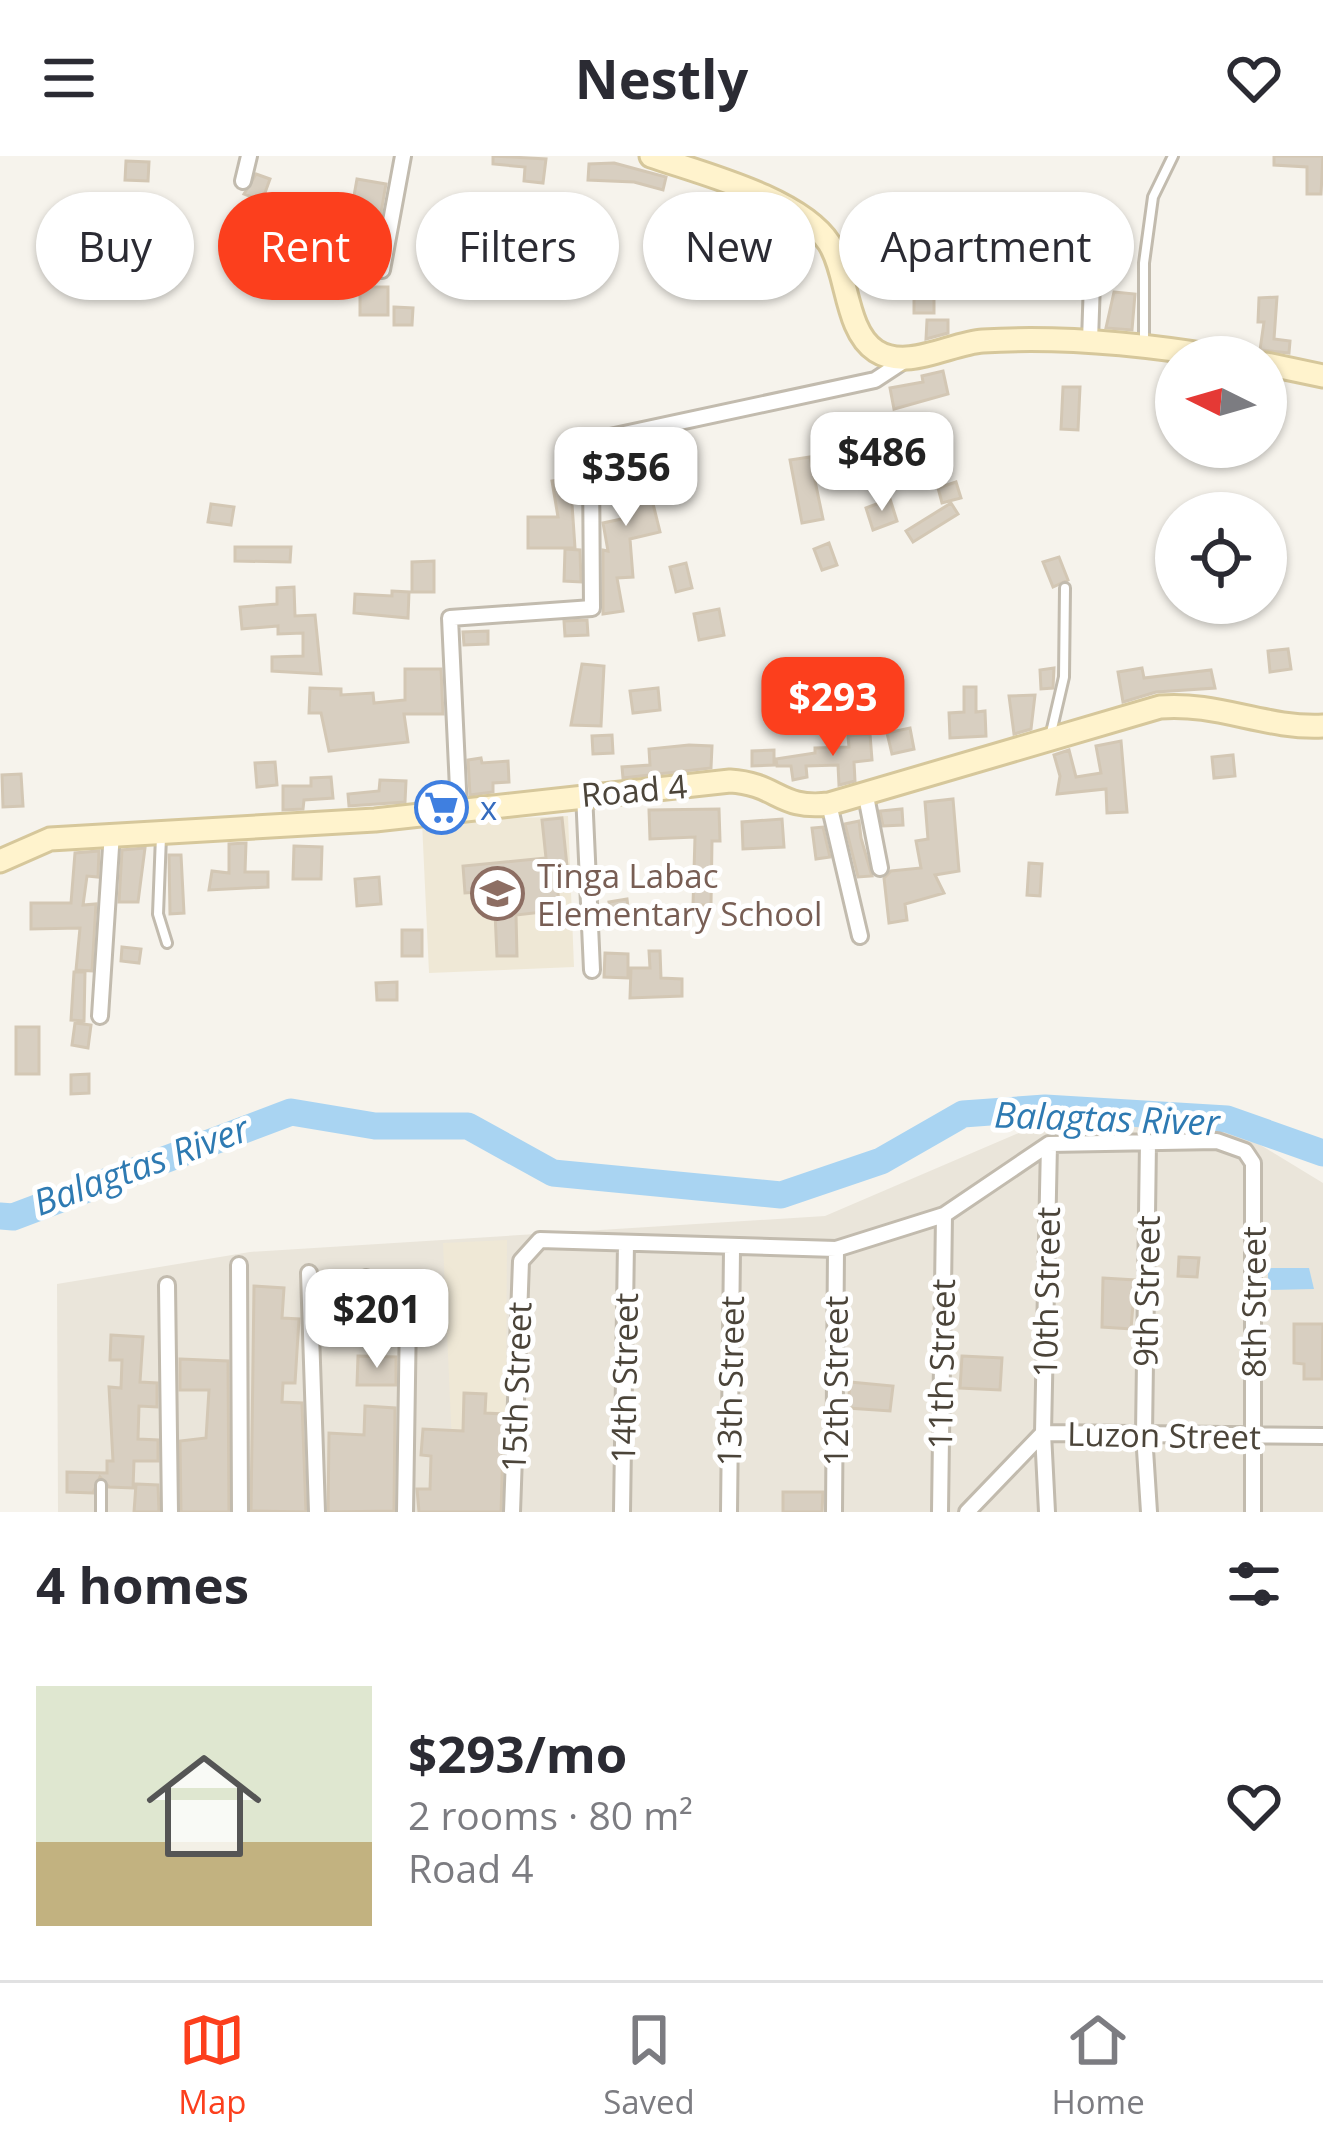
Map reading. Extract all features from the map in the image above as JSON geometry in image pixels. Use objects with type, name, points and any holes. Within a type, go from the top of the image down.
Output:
[{"type":"street","points":[[243,181],[249,156]]},
{"type":"street","points":[[392,216],[403,156]]},
{"type":"street","points":[[651,156],[741,188],[818,231],[830,245],[864,339],[885,355],[910,357],[981,341],[1155,347]]},
{"type":"street","points":[[1090,341],[1091,300]]},
{"type":"street","points":[[460,810],[450,618],[592,608],[591,460],[596,440],[875,380],[910,357]]},
{"type":"street","points":[[1287,366],[1322,368]]},
{"type":"street","points":[[860,936],[829,804],[1160,706],[1198,704],[1277,724],[1323,726]]},
{"type":"street","name":"Road 4","points":[[0,861],[50,838],[375,820],[584,793],[730,781],[754,783],[794,806],[829,804]]},
{"type":"street","points":[[865,791],[880,868]]},
{"type":"street","points":[[584,793],[592,970]]},
{"type":"street","points":[[100,1016],[112,832]]},
{"type":"street","name":"8th Street","points":[[1148,1142],[1216,1141],[1245,1151],[1253,1163],[1253,1512]]},
{"type":"street","points":[[626,1244],[836,1250],[944,1215],[1049,1144],[1148,1142]]},
{"type":"street","name":"9th Street","points":[[1148,1142],[1144,1434],[1148,1512]]},
{"type":"street","name":"10th Street","points":[[1047,1512],[1043,1433],[1049,1144]]},
{"type":"street","name":"11th Street","points":[[940,1512],[944,1215]]},
{"type":"street","name":"15th Street","points":[[512,1512],[521,1262],[540,1240],[626,1244]]},
{"type":"street","name":"14th Street","points":[[622,1512],[626,1244]]},
{"type":"street","name":"13th Street","points":[[728,1512],[731,1250]]},
{"type":"street","name":"12th Street","points":[[834,1512],[836,1250]]},
{"type":"street","points":[[239,1264],[240,1512]]},
{"type":"street","points":[[309,1273],[317,1512]]},
{"type":"street","points":[[365,1278],[404,1304],[408,1315],[405,1512]]},
{"type":"street","points":[[167,1285],[170,1512]]},
{"type":"street","name":"Luzon Street","points":[[967,1512],[1043,1433],[1323,1436]]},
{"type":"lane","points":[[1144,345],[1144,263],[1154,197],[1173,156]]},
{"type":"lane","points":[[1049,738],[1064,677],[1065,588]]},
{"type":"lane","points":[[161,829],[158,914],[167,943]]},
{"type":"lane","points":[[101,1485],[101,1512]]},
{"type":"shaded area","name":"Tinga Labac Elementary School","points":[[568,816],[574,967],[429,973],[422,822]]},
{"type":"shaded area","points":[[1042,1123],[1234,1129],[1323,1183],[1323,1512],[58,1512],[57,1284],[250,1252],[825,1216]]},
{"type":"shaded area","points":[[507,1240],[505,1512],[455,1512],[443,1243]]},
{"type":"water","points":[[1268,1268],[1309,1268],[1314,1289],[1268,1290]]},
{"type":"building","points":[[493,156],[546,159],[543,183],[524,181],[525,167],[493,164]]},
{"type":"building","points":[[1274,156],[1323,156],[1321,194],[1307,194],[1307,167],[1274,165]]},
{"type":"building","points":[[126,161],[149,162],[148,181],[125,180]]},
{"type":"building","points":[[614,163],[666,177],[663,190],[634,182],[588,180],[589,164]]},
{"type":"building","points":[[256,174],[270,179],[265,192],[245,192]]},
{"type":"building","points":[[357,179],[386,184],[385,192],[355,192]]},
{"type":"building","points":[[1135,294],[1132,330],[1106,328],[1112,300],[1134,300]]},
{"type":"building","points":[[1277,297],[1274,336],[1262,336],[1259,298]]},
{"type":"building","points":[[360,300],[388,300],[388,315],[360,315]]},
{"type":"building","points":[[914,300],[934,300],[934,313],[914,313]]},
{"type":"building","points":[[394,307],[413,308],[412,325],[394,325]]},
{"type":"building","points":[[927,320],[948,320],[948,333],[926,339]]},
{"type":"building","points":[[943,371],[948,394],[894,409],[890,388],[923,382],[922,376]]},
{"type":"building","points":[[1063,387],[1080,387],[1078,430],[1061,429]]},
{"type":"building","points":[[810,457],[823,519],[802,523],[790,460]]},
{"type":"building","points":[[643,463],[660,532],[630,539],[633,577],[617,578],[623,611],[603,614],[603,550],[608,551],[603,523],[626,518],[620,495],[610,498],[604,472]]},
{"type":"building","points":[[578,477],[580,502],[572,504],[575,548],[528,548],[528,517],[558,517],[552,481]]},
{"type":"building","points":[[956,482],[961,498],[942,503],[938,488]]},
{"type":"building","points":[[890,499],[897,521],[873,530],[866,508]]},
{"type":"building","points":[[951,503],[958,514],[913,542],[906,531]]},
{"type":"building","points":[[211,504],[234,507],[231,525],[208,522]]},
{"type":"building","points":[[829,543],[837,565],[822,570],[814,549]]},
{"type":"building","points":[[235,547],[291,547],[290,562],[235,561]]},
{"type":"building","points":[[565,549],[580,550],[581,582],[564,581]]},
{"type":"building","points":[[1059,557],[1068,580],[1053,587],[1043,562]]},
{"type":"building","points":[[434,561],[434,592],[412,592],[412,562]]},
{"type":"building","points":[[686,563],[692,588],[676,592],[670,567]]},
{"type":"building","points":[[294,587],[295,616],[315,615],[321,674],[272,671],[272,657],[303,656],[303,633],[278,634],[278,626],[242,629],[240,607],[277,604],[277,588]]},
{"type":"building","points":[[392,591],[409,592],[408,618],[354,613],[355,594],[392,596]]},
{"type":"building","points":[[719,609],[724,635],[699,640],[694,614]]},
{"type":"building","points":[[587,620],[588,635],[565,636],[564,621]]},
{"type":"building","points":[[488,631],[488,644],[464,645],[463,632]]},
{"type":"building","points":[[1288,649],[1291,669],[1270,672],[1268,651]]},
{"type":"building","points":[[582,664],[604,666],[601,726],[571,725]]},
{"type":"building","points":[[1054,668],[1053,688],[1041,689],[1040,670]]},
{"type":"building","points":[[1142,668],[1144,678],[1211,670],[1215,688],[1156,692],[1123,702],[1118,672]]},
{"type":"building","points":[[405,669],[441,669],[443,714],[404,714],[408,742],[329,751],[321,713],[309,713],[310,688],[341,689],[341,695],[373,693],[374,703],[405,700]]},
{"type":"building","points":[[964,687],[976,687],[976,712],[985,711],[986,736],[950,738],[949,713],[964,712]]},
{"type":"building","points":[[658,688],[660,710],[633,713],[630,691]]},
{"type":"building","points":[[1035,695],[1031,729],[1014,734],[1009,696]]},
{"type":"building","points":[[910,728],[914,749],[892,754],[887,733]]},
{"type":"building","points":[[870,734],[872,760],[854,762],[855,781],[839,785],[838,765],[806,766],[807,777],[793,780],[791,766],[777,766],[776,759],[815,753],[815,748],[849,747],[848,736]]},
{"type":"building","points":[[612,735],[613,753],[593,754],[592,736]]},
{"type":"building","points":[[1121,741],[1127,812],[1107,813],[1106,789],[1057,794],[1060,776],[1054,755],[1069,750],[1076,777],[1101,773],[1096,746]]},
{"type":"building","points":[[712,746],[711,768],[623,778],[622,767],[650,765],[649,749]]},
{"type":"building","points":[[774,750],[774,765],[752,766],[752,751]]},
{"type":"building","points":[[1233,755],[1235,776],[1214,778],[1212,757]]},
{"type":"building","points":[[481,758],[482,763],[508,761],[509,782],[493,783],[493,792],[470,795],[468,760]]},
{"type":"building","points":[[275,762],[277,785],[257,787],[255,763]]},
{"type":"building","points":[[21,774],[23,806],[3,807],[2,775]]},
{"type":"building","points":[[331,777],[333,798],[304,800],[303,809],[283,810],[283,786],[311,786],[311,778]]},
{"type":"building","points":[[380,780],[406,781],[405,802],[349,806],[348,794],[379,791]]},
{"type":"building","points":[[953,799],[959,871],[935,875],[944,893],[905,904],[907,920],[889,923],[884,878],[891,871],[921,868],[916,841],[928,839],[925,802]]},
{"type":"building","points":[[719,809],[720,841],[712,841],[711,905],[693,905],[695,837],[650,839],[649,810]]},
{"type":"building","points":[[902,809],[903,825],[883,826],[880,811]]},
{"type":"building","points":[[562,818],[569,885],[557,886],[560,910],[516,915],[517,956],[497,956],[494,891],[465,893],[463,866],[546,858],[542,820]]},
{"type":"building","points":[[782,819],[784,847],[743,849],[742,822]]},
{"type":"building","points":[[859,821],[872,876],[858,877],[845,824]]},
{"type":"building","points":[[823,827],[830,857],[816,859],[812,828]]},
{"type":"building","points":[[246,843],[245,872],[268,872],[268,887],[209,890],[212,871],[229,873],[229,844]]},
{"type":"building","points":[[294,846],[322,847],[321,879],[293,879]]},
{"type":"building","points":[[145,848],[138,902],[119,902],[122,850]]},
{"type":"building","points":[[99,851],[98,877],[87,876],[83,905],[96,904],[92,971],[76,970],[80,928],[31,929],[31,903],[71,903],[75,853]]},
{"type":"building","points":[[169,855],[181,855],[184,913],[170,914]]},
{"type":"building","points":[[1029,863],[1042,864],[1040,896],[1027,895]]},
{"type":"building","points":[[379,877],[381,904],[357,906],[355,879]]},
{"type":"building","points":[[627,899],[629,916],[613,920],[609,902]]},
{"type":"building","points":[[402,930],[422,930],[422,956],[402,956]]},
{"type":"building","points":[[122,947],[141,949],[139,963],[121,961]]},
{"type":"building","points":[[649,951],[660,951],[661,978],[682,979],[682,996],[630,998],[631,968],[650,968]]},
{"type":"building","points":[[605,953],[628,954],[628,978],[604,977]]},
{"type":"building","points":[[74,972],[85,972],[84,1021],[71,1020]]},
{"type":"building","points":[[397,982],[397,1000],[377,1000],[376,983]]},
{"type":"building","points":[[75,1023],[91,1025],[88,1048],[72,1045]]},
{"type":"building","points":[[16,1027],[39,1027],[39,1074],[16,1074]]},
{"type":"building","points":[[89,1074],[89,1093],[71,1094],[71,1075]]},
{"type":"building","points":[[1179,1257],[1199,1258],[1197,1277],[1178,1276]]},
{"type":"building","points":[[1103,1278],[1135,1280],[1131,1329],[1102,1327]]},
{"type":"building","points":[[254,1286],[284,1288],[282,1318],[299,1319],[295,1383],[283,1383],[282,1402],[302,1403],[306,1512],[251,1511]]},
{"type":"building","points":[[364,1290],[380,1301],[379,1310],[395,1311],[396,1335],[322,1327],[322,1303],[363,1306]]},
{"type":"building","points":[[1294,1324],[1323,1324],[1322,1379],[1304,1379],[1304,1364],[1294,1363]]},
{"type":"building","points":[[111,1335],[143,1337],[140,1382],[157,1383],[157,1407],[139,1406],[138,1439],[158,1440],[158,1461],[134,1461],[133,1488],[109,1487],[100,1477],[93,1493],[67,1492],[67,1472],[107,1473],[107,1461],[113,1461],[109,1387],[121,1388],[122,1360],[110,1360]]},
{"type":"building","points":[[358,1356],[396,1357],[396,1385],[357,1385]]},
{"type":"building","points":[[962,1356],[1002,1358],[1000,1390],[960,1388]]},
{"type":"building","points":[[180,1359],[228,1361],[229,1512],[181,1512],[180,1441],[206,1438],[209,1390],[180,1390]]},
{"type":"building","points":[[850,1382],[893,1386],[890,1411],[848,1408]]},
{"type":"building","points":[[464,1393],[486,1394],[485,1413],[504,1414],[501,1512],[419,1512],[417,1489],[430,1489],[431,1456],[421,1455],[423,1429],[463,1431]]},
{"type":"building","points":[[365,1406],[395,1408],[394,1511],[328,1512],[329,1433],[364,1435]]},
{"type":"building","points":[[136,1484],[158,1485],[159,1512],[134,1512]]},
{"type":"building","points":[[783,1492],[823,1492],[822,1512],[783,1512]]},
{"type":"waterway","name":"Balagtas River","points":[[0,1216],[13,1217],[291,1112],[375,1126],[468,1126],[553,1173],[781,1195],[881,1161],[963,1114],[1045,1108],[1227,1119],[1323,1153]]},
{"type":"place","name":"x","points":[[441,807]]},
{"type":"place","name":"Tinga Labac Elementary School","points":[[498,894]]}]
